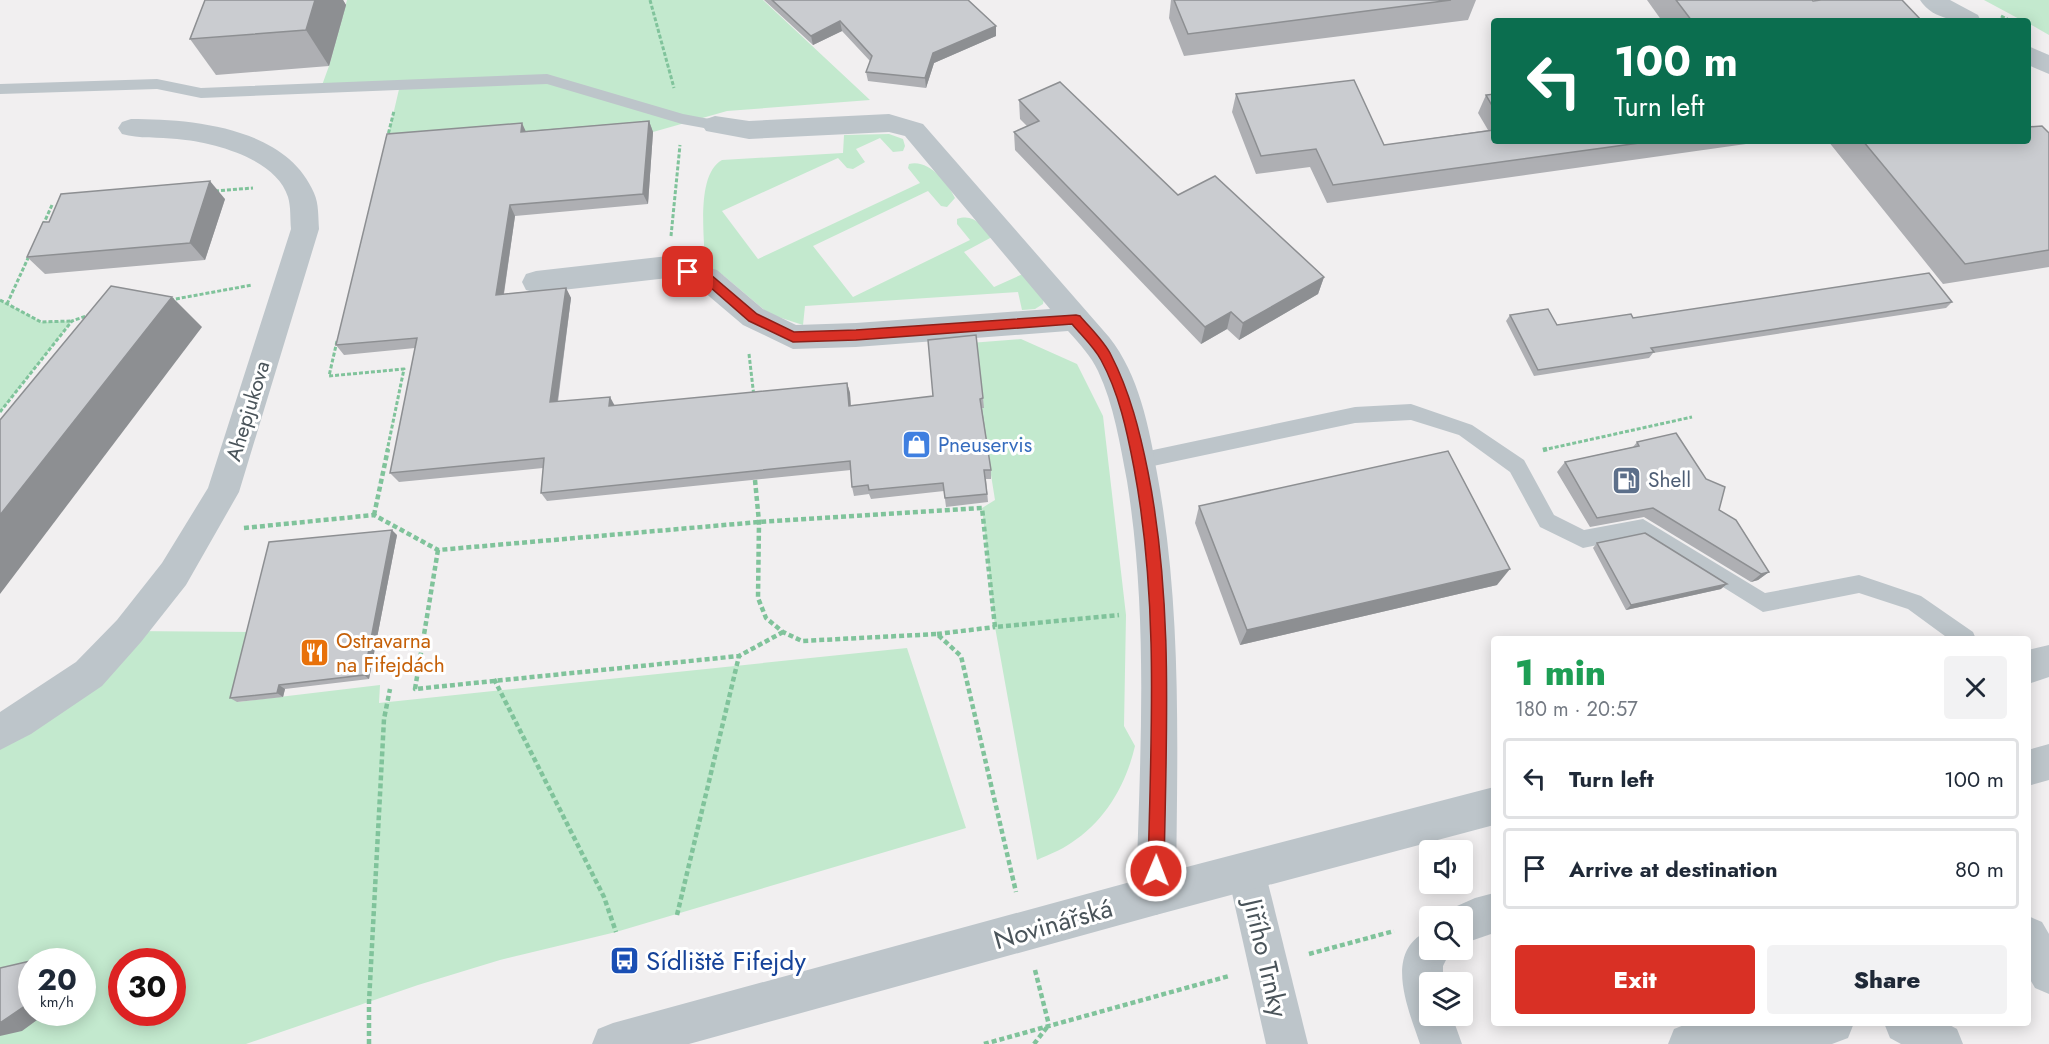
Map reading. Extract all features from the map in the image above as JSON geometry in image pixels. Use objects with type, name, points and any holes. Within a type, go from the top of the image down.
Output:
[{"type":"street","points":[[1932,0],[1964,18]]},
{"type":"street","points":[[2031,56],[2049,66]]},
{"type":"street","points":[[716,125],[749,130],[889,123],[914,130],[1105,356],[1120,391],[1132,429],[1152,545],[1160,650],[1156,895]]},
{"type":"street","name":"Ahepjukova","points":[[0,732],[89,674],[129,631],[174,574],[223,492],[305,229],[301,195],[295,184],[286,170],[259,151],[219,138],[166,127],[131,128]]},
{"type":"street","points":[[536,282],[668,267],[707,278],[753,317],[793,337],[856,335],[1076,319]]},
{"type":"street","points":[[2031,666],[2049,661]]},
{"type":"street","points":[[2031,767],[2049,762]]},
{"type":"street","name":"Novinářská","points":[[613,1044],[1156,895],[1491,807]]},
{"type":"street","name":"Jiřího Trnky","points":[[1246,871],[1287,1044]]},
{"type":"street","points":[[1473,919],[1491,914]]},
{"type":"street","points":[[2031,941],[2049,974]]},
{"type":"street","points":[[1435,1026],[1441,1044]]},
{"type":"street","points":[[1689,1044],[1812,1026]]},
{"type":"street","points":[[1910,1026],[1942,1044]]},
{"type":"lane","points":[[0,89],[157,84],[201,93],[547,79],[682,119],[716,125]]},
{"type":"lane","points":[[1139,461],[1355,415],[1411,412],[1465,429],[1517,466],[1547,522],[1583,539],[1644,527],[1763,603],[1859,584],[1914,602],[1962,636]]},
{"type":"path","points":[[650,0],[682,119],[668,267]]},
{"type":"path","points":[[386,145],[400,85]]},
{"type":"path","points":[[206,192],[295,184]]},
{"type":"path","points":[[39,235],[52,205]]},
{"type":"path","points":[[7,304],[29,255]]},
{"type":"path","points":[[162,301],[290,278]]},
{"type":"path","points":[[0,300],[41,322],[72,321],[93,314]]},
{"type":"path","points":[[0,412],[72,321]]},
{"type":"path","points":[[338,341],[329,376],[404,369],[374,515]]},
{"type":"path","points":[[744,349],[751,356],[754,406]]},
{"type":"path","points":[[1506,458],[1692,417]]},
{"type":"path","points":[[755,480],[759,522],[758,598],[766,618],[783,632],[802,641],[937,634],[1126,615]]},
{"type":"path","points":[[198,533],[374,515],[438,550],[759,522],[982,508],[994,627]]},
{"type":"path","points":[[438,550],[415,689],[494,679],[739,656],[783,632]]},
{"type":"path","points":[[937,634],[961,656],[1001,831]]},
{"type":"path","points":[[677,915],[739,656]]},
{"type":"path","points":[[494,679],[604,897],[616,932]]},
{"type":"path","points":[[369,1044],[369,1002],[384,719],[390,689]]},
{"type":"path","points":[[984,1044],[1268,966],[1419,939]]},
{"type":"path","points":[[1034,1044],[1049,1025]]},
{"type":"green space","points":[[347,0],[763,0],[870,100],[727,111],[653,132],[386,145],[400,85],[321,88]]},
{"type":"green space","points":[[1984,0],[2049,0],[2049,35],[2031,25],[2031,18],[2017,18]]},
{"type":"green space","points":[[889,134],[903,139],[905,146],[903,151],[893,152],[880,138],[856,149],[865,162],[853,169],[847,168],[838,158],[722,211],[758,259],[920,183],[908,168],[909,164],[924,165],[936,173],[952,192],[955,198],[947,207],[941,206],[928,191],[813,246],[853,297],[970,240],[957,224],[957,219],[968,218],[981,225],[992,237],[964,252],[994,287],[1025,273],[1044,298],[1043,304],[1035,309],[1022,310],[1018,292],[805,306],[803,325],[769,314],[724,276],[705,266],[703,209],[705,193],[708,179],[722,160],[843,153],[844,135]]},
{"type":"green space","points":[[0,300],[41,322],[72,321],[0,412]]},
{"type":"green space","points":[[1021,339],[1077,364],[1103,416],[1126,615],[1124,726],[1135,746],[1120,788],[1104,813],[1071,843],[1037,860],[995,627],[982,508],[995,500],[970,343]]},
{"type":"green space","points":[[129,631],[254,632],[238,702],[380,685],[379,703],[907,648],[966,828],[616,932],[500,960],[418,985],[246,1044],[0,1044],[0,732]]},
{"type":"building","points":[[205,0],[315,0],[306,30],[190,39]]},
{"type":"building","points":[[772,0],[968,0],[996,26],[933,53],[925,78],[866,72],[872,56],[840,21],[811,36]]},
{"type":"building","points":[[1174,0],[1451,0],[1188,34]]},
{"type":"building","points":[[1676,0],[1902,0],[1919,18],[1690,18]]},
{"type":"building","points":[[1354,80],[1384,145],[1491,130],[1491,144],[1632,144],[1333,185],[1316,149],[1261,156],[1236,94]]},
{"type":"building","points":[[1060,82],[1178,195],[1215,176],[1324,277],[1243,323],[1231,312],[1205,327],[1014,132],[1039,121],[1019,100]]},
{"type":"building","points":[[1491,94],[1491,104],[1486,95]]},
{"type":"building","points":[[649,121],[643,194],[510,205],[496,295],[566,288],[550,402],[610,397],[609,406],[847,383],[849,406],[933,396],[928,340],[976,335],[983,398],[980,399],[991,470],[984,470],[987,494],[945,498],[943,483],[869,490],[868,485],[852,487],[850,461],[541,493],[544,458],[390,473],[417,338],[336,345],[387,134],[522,123],[521,132]]},
{"type":"building","points":[[2042,126],[2049,133],[2049,250],[1965,264],[1865,144],[2031,144],[2031,127]]},
{"type":"building","points":[[210,181],[190,243],[27,257],[43,222],[49,222],[61,194]]},
{"type":"building","points":[[1929,273],[1952,302],[1651,348],[1654,352],[1538,370],[1510,315],[1548,309],[1557,325],[1631,314],[1633,318]]},
{"type":"building","points":[[111,286],[172,297],[0,515],[0,420]]},
{"type":"building","name":"Shell","points":[[1676,433],[1706,479],[1725,487],[1719,510],[1736,520],[1769,572],[1761,574],[1653,508],[1597,518],[1565,462],[1639,446],[1637,442]]},
{"type":"building","points":[[1448,451],[1510,569],[1247,630],[1199,506]]},
{"type":"building","points":[[392,530],[364,675],[279,685],[277,693],[230,698],[269,542]]},
{"type":"building","points":[[1645,533],[1727,584],[1631,605],[1597,543]]},
{"type":"building","points":[[18,964],[18,1011],[0,1023],[0,968]]},
{"type":"place","name":"Pneuservis","points":[[917,445]]},
{"type":"place","name":"Shell","points":[[1627,480]]},
{"type":"place","name":"Ostravarna na Fifejdách","points":[[315,653]]},
{"type":"place","name":"Sídliště Fifejdy","points":[[625,961]]},
{"type":"route","points":[[688,272],[707,278],[753,317],[793,337],[856,335],[1076,319],[1105,356],[1120,391],[1132,429],[1147,502],[1152,545],[1160,650],[1156,871]]}]
